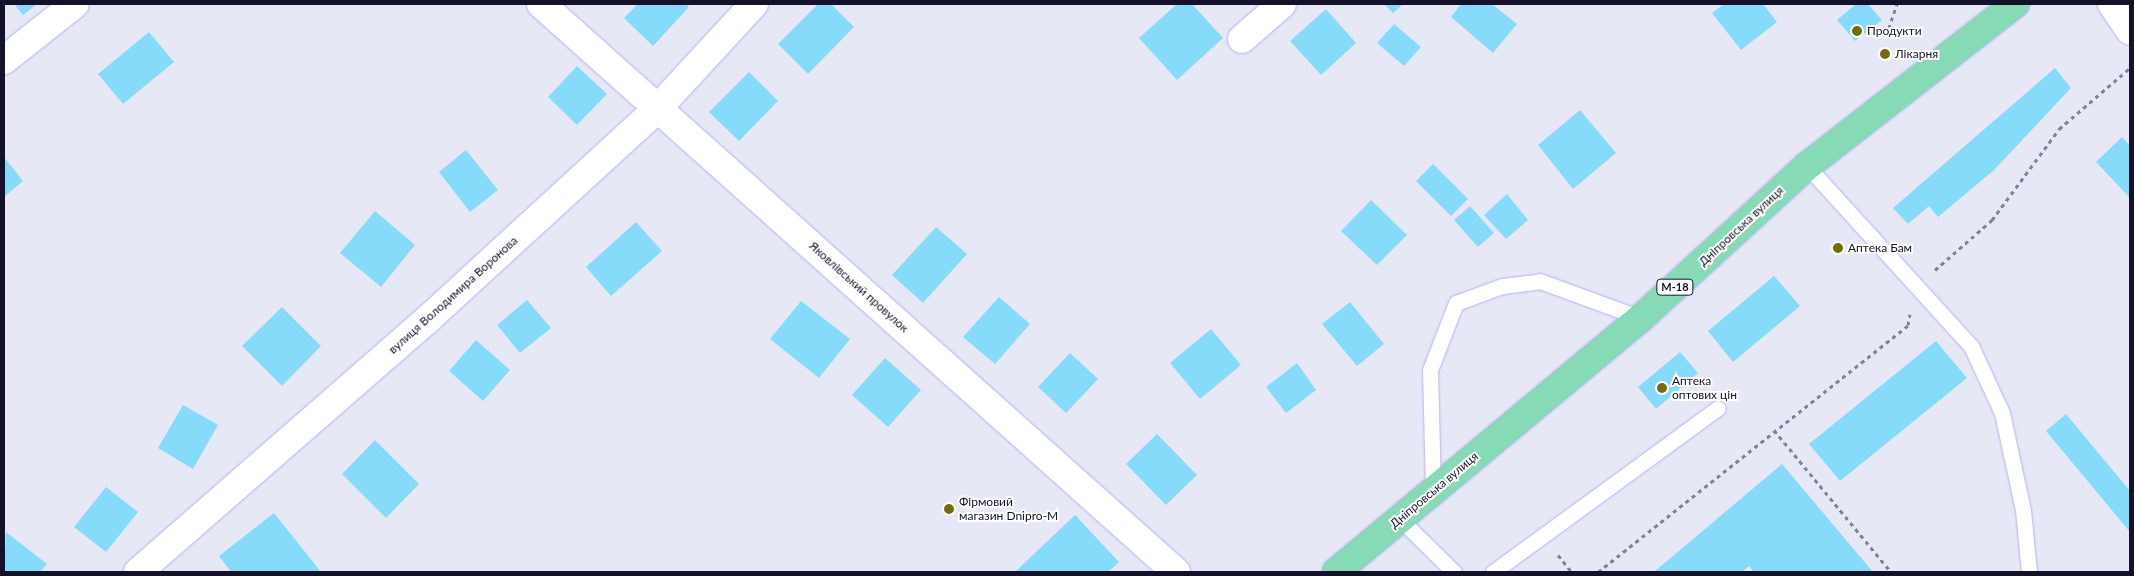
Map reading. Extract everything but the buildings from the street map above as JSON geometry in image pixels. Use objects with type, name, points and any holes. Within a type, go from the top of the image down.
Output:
[{"type":"highway","name":"Дніпровська вулиця","points":[[1336,572],[1641,318],[1807,166],[2015,4]]},
{"type":"street","points":[[4,60],[75,4]]},
{"type":"street","name":"Яковлівський провулок","points":[[541,4],[659,107],[1176,572]]},
{"type":"street","name":"вулиця Володимира Воронова","points":[[138,572],[428,319],[659,107],[754,4]]},
{"type":"street","points":[[1242,39],[1282,4]]},
{"type":"street","points":[[2112,4],[2130,31]]},
{"type":"lane","points":[[1807,166],[1915,287],[1971,346],[2002,413],[2023,510],[2029,572]]},
{"type":"lane","points":[[1433,492],[1430,370],[1456,302],[1502,286],[1540,281],[1641,318]]},
{"type":"lane","points":[[1493,572],[1718,408]]},
{"type":"lane","points":[[1400,520],[1454,572]]},
{"type":"path","points":[[1886,36],[1897,4]]},
{"type":"path","points":[[1598,572],[1908,325],[1915,287],[1992,220],[2059,129],[2130,68]]},
{"type":"path","points":[[1774,430],[1891,572]]},
{"type":"place","name":"Продукти","points":[[1857,31]]},
{"type":"place","name":"Лікарня","points":[[1885,54]]},
{"type":"place","name":"Аптека Бам","points":[[1838,248]]},
{"type":"place","name":"Аптека оптових цін","points":[[1662,388]]},
{"type":"place","name":"Фірмовий магазин Dnipro-M","points":[[949,509]]}]
